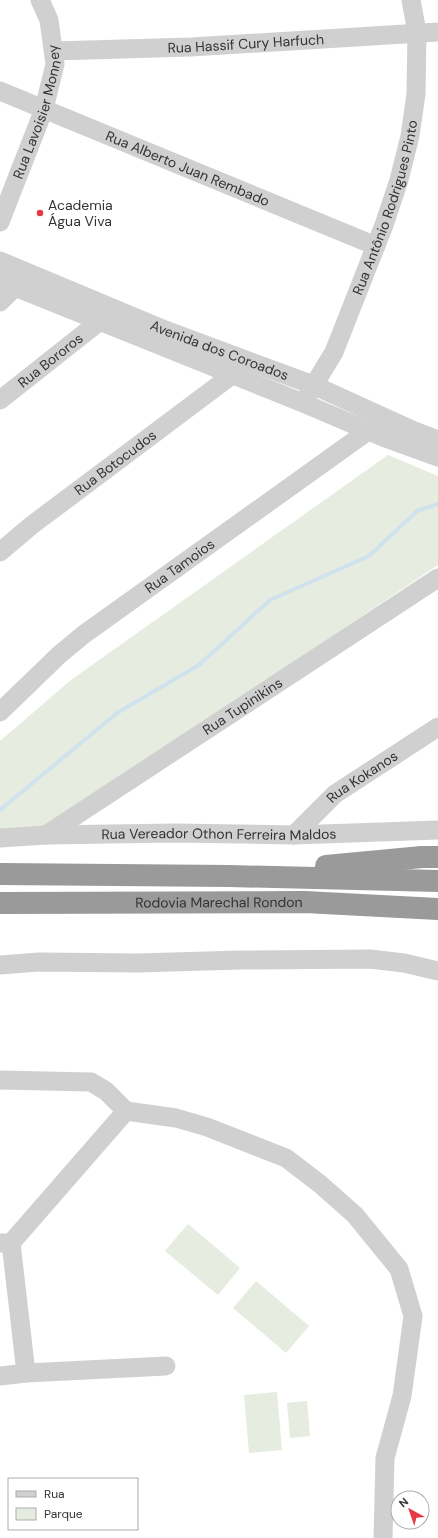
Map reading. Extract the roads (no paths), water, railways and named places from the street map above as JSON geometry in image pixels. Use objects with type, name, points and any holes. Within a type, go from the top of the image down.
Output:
[{"type":"highway","points":[[229,876],[422,857],[438,857]]},
{"type":"highway","name":"Rodovia Marechal Rondon","points":[[0,874],[229,876],[438,881]]},
{"type":"highway","points":[[305,902],[438,924]]},
{"type":"highway","name":"Rodovia Marechal Rondon","points":[[0,903],[305,902],[438,909]]},
{"type":"street","name":"Rua Lavoisier Monney","points":[[0,222],[44,109],[55,64],[49,20],[40,0]]},
{"type":"street","name":"Rua Antônio Rodrigues Pinto","points":[[303,403],[334,352],[376,246],[399,180],[410,136],[416,94],[417,32],[411,0]]},
{"type":"street","name":"Rua Hassif Cury Harfuch","points":[[54,51],[191,47],[417,32],[438,32]]},
{"type":"street","name":"Rua Alberto Juan Rembado","points":[[0,91],[376,246]]},
{"type":"street","name":"Avenida dos Coroados","points":[[0,261],[13,280],[100,321],[303,403],[368,431],[437,446]]},
{"type":"street","name":"Avenida dos Coroados","points":[[13,280],[165,330],[313,385],[414,431],[437,446]]},
{"type":"street","points":[[0,302],[13,280]]},
{"type":"street","name":"Rua Bororos","points":[[0,400],[100,321]]},
{"type":"street","name":"Rua Botocudos","points":[[0,552],[39,520],[232,375]]},
{"type":"street","name":"Rua Tamoios","points":[[0,712],[59,655],[83,635],[368,431]]},
{"type":"street","name":"Rua Tupinikins","points":[[46,835],[438,578]]},
{"type":"street","name":"Rua Kokanos","points":[[294,835],[335,794],[438,727]]},
{"type":"street","name":"Rua Vereador Othon Ferreira Maldos","points":[[0,838],[46,835],[175,833],[294,835],[438,830]]},
{"type":"street","points":[[0,965],[39,962],[138,963],[240,960],[370,960],[404,963],[438,971]]},
{"type":"street","points":[[0,1080],[91,1082],[106,1091],[126,1111],[176,1118],[207,1127],[286,1158],[320,1184],[355,1215],[399,1269],[412,1316],[402,1396],[385,1458],[383,1538]]},
{"type":"street","points":[[26,1373],[5,1243],[126,1111]]},
{"type":"street","points":[[0,1376],[26,1373],[166,1366]]},
{"type":"waterway","points":[[0,810],[117,713],[199,665],[270,600],[369,556],[417,511],[438,504]]},
{"type":"place","name":"Academia Água Viva","points":[[40,213]]}]
